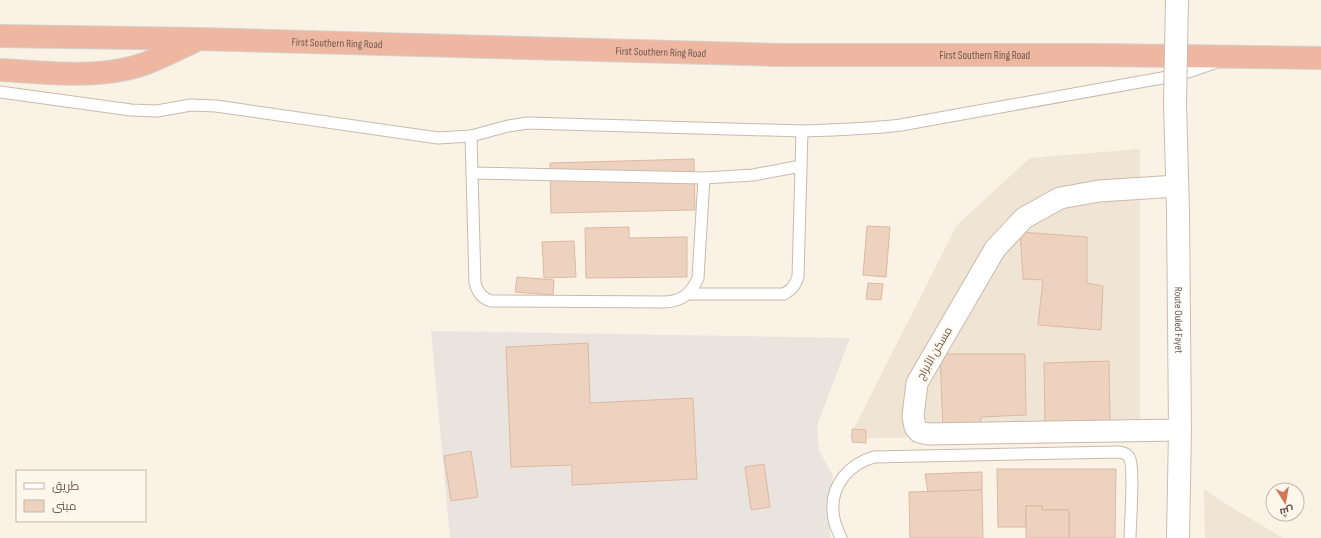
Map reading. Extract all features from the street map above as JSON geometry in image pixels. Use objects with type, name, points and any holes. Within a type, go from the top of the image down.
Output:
[{"type":"highway","name":"First Southern Ring Road","points":[[0,36],[199,38],[778,55],[1321,58]]},
{"type":"highway","points":[[0,70],[83,74],[106,73],[128,69],[149,62],[199,38]]},
{"type":"main road","name":"Route Ouled Fayet","points":[[1176,0],[1175,103],[1180,430],[1178,538]]},
{"type":"street","name":"مسكن الأبراج","points":[[1177,186],[1099,191],[1060,198],[1024,218],[995,250],[917,383],[912,416],[915,427],[919,432],[928,434],[1180,430]]},
{"type":"lane","points":[[0,92],[131,110],[157,111],[191,105],[216,106],[438,138],[470,136],[508,126],[528,123],[802,131],[863,129],[901,124],[1173,76],[1191,72],[1229,57]]},
{"type":"lane","points":[[689,294],[784,294],[791,290],[796,284],[798,277],[802,131]]},
{"type":"lane","points":[[470,136],[475,284],[480,295],[485,299],[498,302],[665,302],[678,300],[689,294],[698,278],[704,178]]},
{"type":"lane","points":[[472,173],[704,178],[753,175],[801,166]]},
{"type":"lane","points":[[841,538],[835,524],[832,511],[838,482],[849,471],[865,459],[874,457],[1119,452],[1126,453],[1130,458],[1132,471],[1130,538]]},
{"type":"shaded area","points":[[1140,149],[1140,437],[849,438],[957,225],[1030,158]]},
{"type":"shaded area","points":[[431,331],[850,338],[817,426],[819,450],[833,476],[828,505],[830,538],[450,538]]},
{"type":"shaded area","points":[[1204,489],[1221,501],[1283,538],[1205,538]]},
{"type":"building","points":[[694,159],[695,210],[551,213],[550,163]]},
{"type":"building","points":[[867,226],[890,227],[886,277],[863,275]]},
{"type":"building","points":[[629,227],[629,238],[687,237],[687,277],[586,278],[585,228]]},
{"type":"building","points":[[1020,232],[1087,237],[1087,283],[1103,286],[1101,330],[1038,325],[1043,280],[1023,279]]},
{"type":"building","points":[[574,241],[576,277],[544,278],[542,242]]},
{"type":"building","points":[[517,277],[554,280],[553,295],[515,292]]},
{"type":"building","points":[[868,283],[883,284],[881,300],[866,299]]},
{"type":"building","points":[[588,343],[590,403],[693,398],[697,479],[572,485],[572,465],[511,467],[506,347]]},
{"type":"building","points":[[940,354],[1025,354],[1026,415],[981,417],[981,428],[943,429]]},
{"type":"building","points":[[1109,361],[1110,424],[1045,426],[1044,363]]},
{"type":"building","points":[[852,429],[866,430],[866,443],[852,442]]},
{"type":"building","points":[[471,451],[478,497],[451,501],[444,456]]},
{"type":"building","points":[[764,464],[770,507],[751,510],[745,467]]},
{"type":"building","points":[[997,469],[1116,469],[1115,538],[1069,538],[1069,510],[1042,510],[1042,506],[1026,506],[1026,527],[998,527]]},
{"type":"building","points":[[982,472],[982,490],[928,492],[925,474]]},
{"type":"building","points":[[982,490],[983,538],[910,538],[909,492]]},
{"type":"building","points":[[1026,506],[1042,506],[1042,510],[1069,510],[1069,538],[1026,538]]}]
